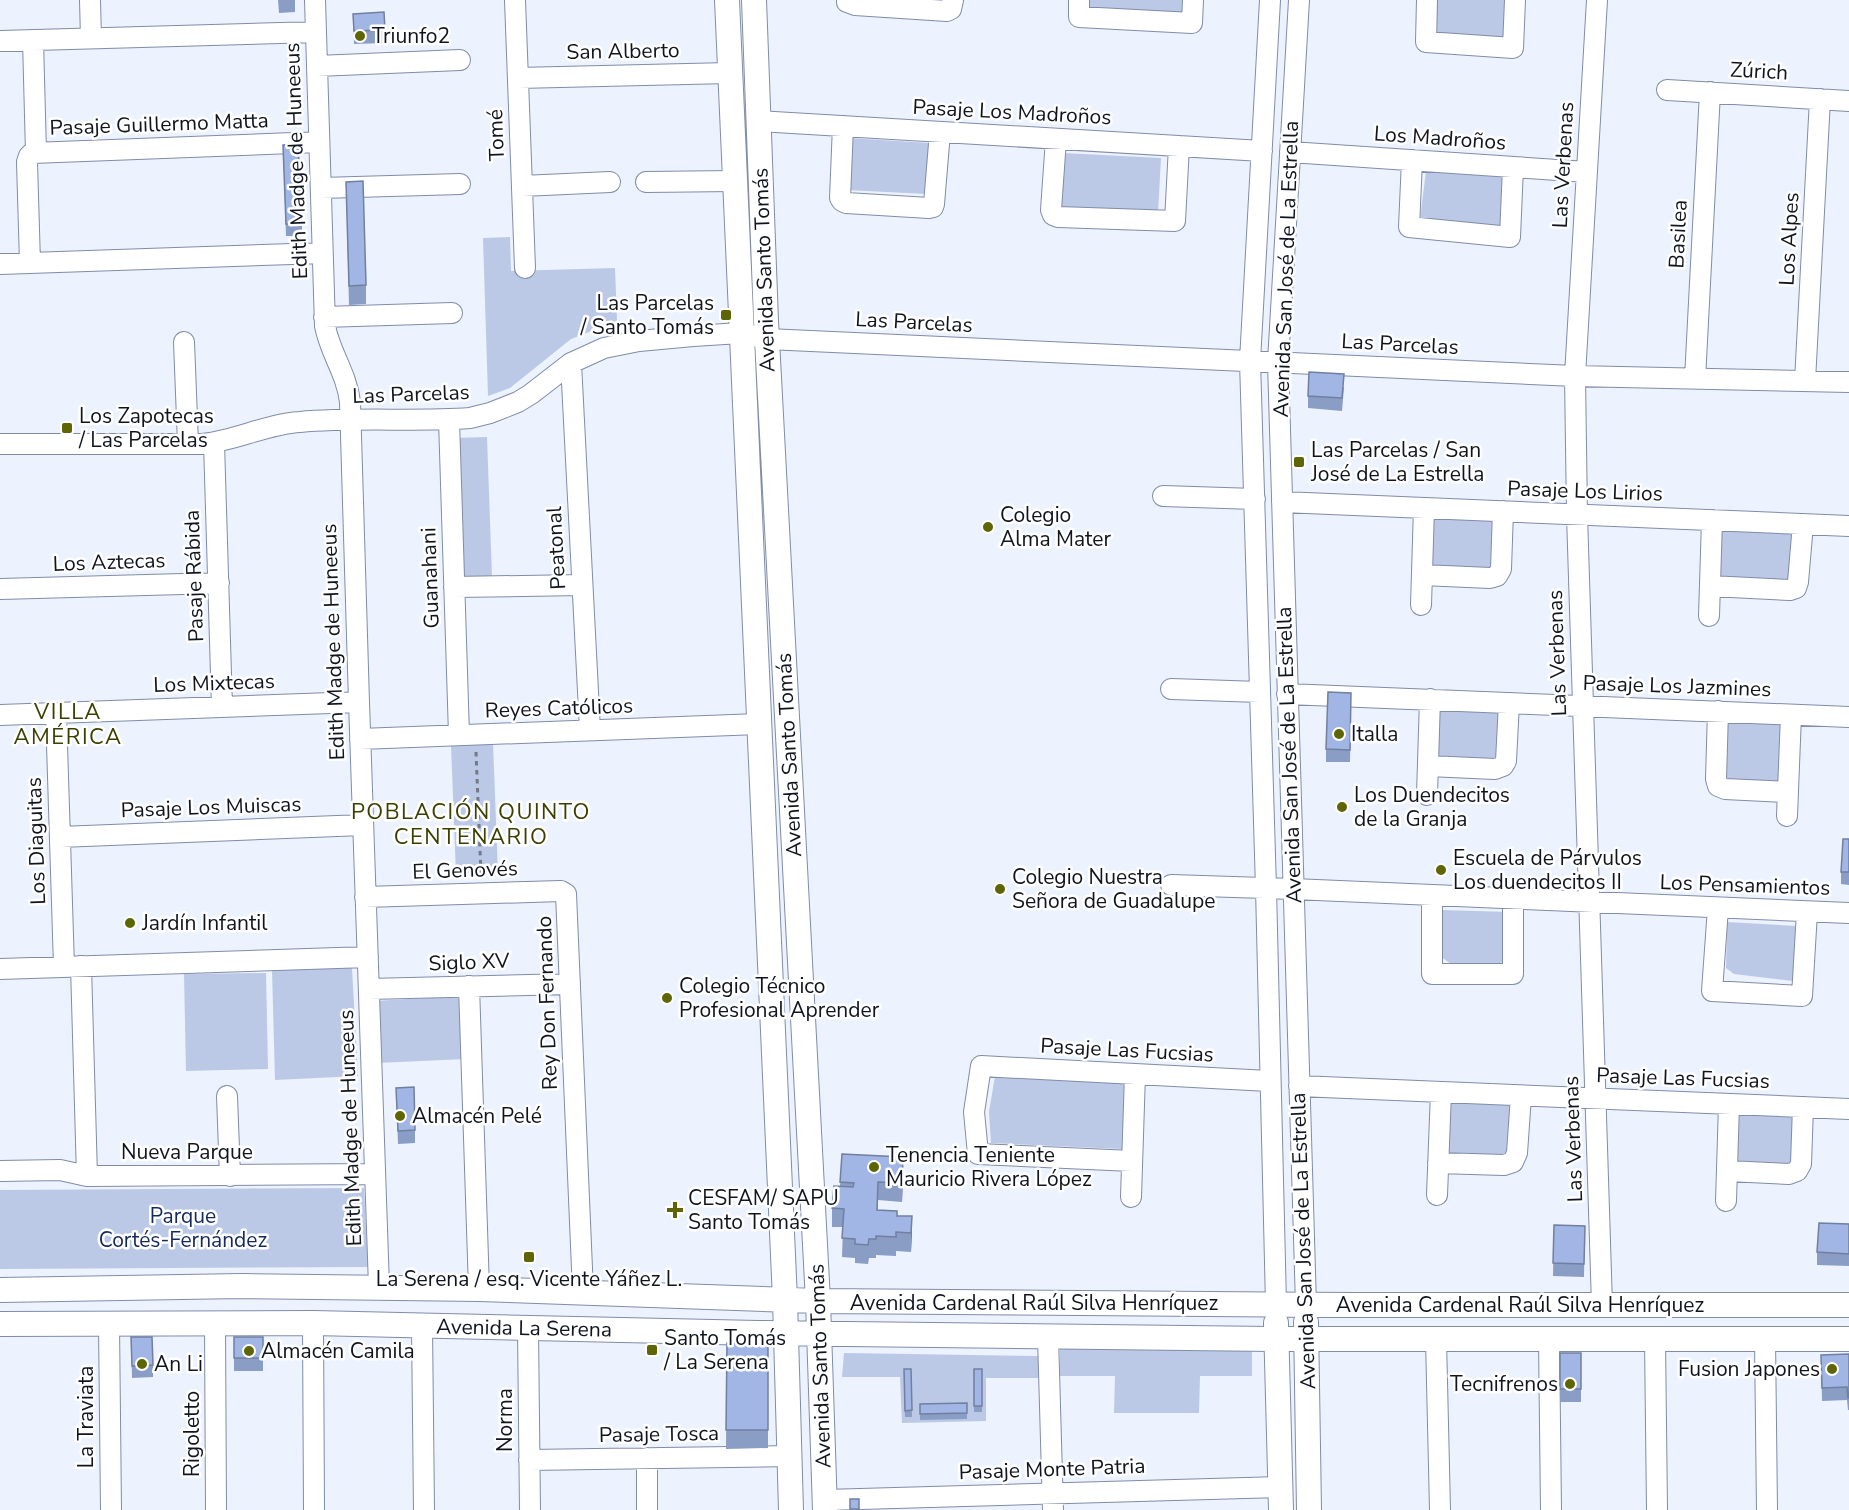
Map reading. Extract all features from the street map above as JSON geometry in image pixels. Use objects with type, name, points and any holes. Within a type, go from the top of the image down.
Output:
[{"type":"main road","name":"Avenida Santo Tomás","points":[[727,0],[759,724],[800,1301],[801,1334],[790,1456],[791,1510]]},
{"type":"main road","name":"Avenida Santo Tomás","points":[[754,0],[801,1334],[825,1505]]},
{"type":"main road","name":"Avenida La Serena","points":[[0,1290],[243,1286],[379,1287],[800,1301]]},
{"type":"main road","name":"Avenida Cardenal Raúl Silva Henríquez","points":[[800,1301],[1306,1305],[1849,1305]]},
{"type":"main road","name":"Avenida San José de La Estrella","points":[[1276,1304],[1280,1499]]},
{"type":"main road","name":"Avenida San José de La Estrella","points":[[1306,1305],[1309,1510]]},
{"type":"main road","name":"Avenida La Serena","points":[[0,1324],[313,1323],[801,1334]]},
{"type":"main road","name":"Avenida Cardenal Raúl Silva Henríquez","points":[[801,1334],[1276,1339],[1849,1339]]},
{"type":"street","points":[[90,0],[91,39]]},
{"type":"street","name":"Edith Madge de Huneeus","points":[[315,0],[324,317],[330,345],[348,386],[351,420],[379,1287]]},
{"type":"street","name":"Tomé","points":[[515,0],[525,268]]},
{"type":"street","points":[[847,0],[855,5],[947,11],[951,9],[953,0]]},
{"type":"street","points":[[1079,0],[1079,17],[1192,23],[1193,0]]},
{"type":"street","name":"Avenida San José de La Estrella","points":[[1270,0],[1250,361],[1276,1304]]},
{"type":"street","name":"Avenida San José de La Estrella","points":[[1299,0],[1278,362],[1306,1305]]},
{"type":"street","points":[[1427,0],[1426,42],[1513,48],[1515,0]]},
{"type":"street","name":"Las Verbenas","points":[[1597,0],[1575,376],[1577,514],[1602,1305]]},
{"type":"street","points":[[0,41],[316,32]]},
{"type":"street","points":[[30,263],[27,162],[29,156],[36,153],[33,40]]},
{"type":"street","points":[[317,66],[460,60]]},
{"type":"street","name":"San Alberto","points":[[518,78],[729,73]]},
{"type":"street","name":"Zúrich","points":[[1667,90],[1849,100]]},
{"type":"street","name":"Basilea","points":[[1695,379],[1710,92]]},
{"type":"street","name":"Los Alpes","points":[[1805,381],[1821,99]]},
{"type":"street","name":"Pasaje Los Madroños","points":[[759,121],[1262,151]]},
{"type":"street","points":[[843,126],[840,198],[846,203],[933,207],[940,132]]},
{"type":"street","points":[[1056,139],[1051,210],[1053,215],[1058,217],[1174,221],[1179,146]]},
{"type":"street","name":"Pasaje Guillermo Matta","points":[[36,153],[319,142]]},
{"type":"street","name":"Los Madroños","points":[[1290,152],[1587,172]]},
{"type":"street","points":[[1412,160],[1409,227],[1510,237],[1513,167]]},
{"type":"street","points":[[646,182],[734,181]]},
{"type":"street","points":[[522,186],[610,182]]},
{"type":"street","points":[[321,188],[460,184]]},
{"type":"street","points":[[0,264],[322,253]]},
{"type":"street","points":[[324,317],[452,313]]},
{"type":"street","name":"Las Parcelas","points":[[0,444],[214,443],[283,424],[351,420],[470,418],[504,408],[531,394],[571,363],[604,348],[639,341],[741,333],[767,339],[1575,376],[1849,382]]},
{"type":"street","points":[[184,342],[189,444]]},
{"type":"street","name":"Peatonal","points":[[571,363],[590,730]]},
{"type":"street","name":"Guanahani","points":[[449,420],[454,587],[467,735]]},
{"type":"street","name":"Pasaje Rábida","points":[[214,443],[222,707]]},
{"type":"street","points":[[1163,496],[1254,499]]},
{"type":"street","name":"Pasaje Los Lirios","points":[[1282,501],[1849,526]]},
{"type":"street","points":[[1421,605],[1424,508]]},
{"type":"street","points":[[1422,575],[1490,578],[1497,576],[1500,569],[1503,511]]},
{"type":"street","points":[[1709,616],[1712,520]]},
{"type":"street","points":[[1710,586],[1790,590],[1796,588],[1803,524]]},
{"type":"street","name":"Los Aztecas","points":[[0,589],[219,583]]},
{"type":"street","points":[[454,587],[582,585]]},
{"type":"street","points":[[1171,688],[1260,692]]},
{"type":"street","name":"Pasaje Los Jazmines","points":[[1287,694],[1849,717]]},
{"type":"street","points":[[1427,795],[1430,699]]},
{"type":"street","name":"Los Mixtecas","points":[[0,715],[359,702]]},
{"type":"street","points":[[1428,766],[1495,769],[1503,766],[1506,761],[1509,703]]},
{"type":"street","points":[[1718,711],[1716,779],[1718,786],[1725,789],[1788,792]]},
{"type":"street","name":"Los Diaguitas","points":[[56,713],[60,837],[73,966],[87,1176]]},
{"type":"street","points":[[1787,816],[1791,714]]},
{"type":"street","name":"Reyes Católicos","points":[[360,739],[759,724]]},
{"type":"street","name":"Pasaje Los Muiscas","points":[[60,837],[363,825]]},
{"type":"street","name":"Los Pensamientos","points":[[1171,885],[1849,913]]},
{"type":"street","name":"El Genovés","points":[[365,897],[565,892]]},
{"type":"street","name":"Rey Don Fernando","points":[[565,892],[567,896],[583,1292]]},
{"type":"street","points":[[1432,896],[1432,974],[1513,974],[1513,899]]},
{"type":"street","points":[[1718,908],[1712,991],[1802,996],[1807,912]]},
{"type":"street","points":[[0,969],[368,957]]},
{"type":"street","name":"Siglo XV","points":[[369,989],[570,984]]},
{"type":"street","points":[[469,986],[479,1289]]},
{"type":"street","name":"Pasaje Las Fucsias","points":[[1132,1161],[978,1154],[974,1112],[981,1066],[1269,1082]]},
{"type":"street","points":[[1131,1197],[1135,1074]]},
{"type":"street","name":"Pasaje Las Fucsias","points":[[1299,1086],[1849,1109]]},
{"type":"street","points":[[1437,1195],[1441,1092]]},
{"type":"street","points":[[227,1096],[230,1176]]},
{"type":"street","points":[[1438,1163],[1504,1165],[1513,1162],[1517,1153],[1521,1096]]},
{"type":"street","points":[[1726,1201],[1730,1104]]},
{"type":"street","points":[[1727,1171],[1789,1174],[1797,1171],[1801,1164],[1803,1107]]},
{"type":"street","name":"Nueva Parque","points":[[0,1171],[60,1170],[87,1176],[375,1174]]},
{"type":"street","name":"Rigoletto","points":[[215,1323],[216,1510]]},
{"type":"street","points":[[313,1323],[314,1510]]},
{"type":"street","name":"La Traviata","points":[[109,1324],[111,1510]]},
{"type":"street","points":[[422,1326],[424,1510]]},
{"type":"street","name":"Norma","points":[[528,1329],[530,1510]]},
{"type":"street","points":[[1048,1337],[1053,1502]]},
{"type":"street","points":[[1436,1339],[1440,1510]]},
{"type":"street","points":[[1549,1339],[1551,1510]]},
{"type":"street","points":[[1655,1339],[1657,1510]]},
{"type":"street","points":[[1765,1339],[1767,1510]]},
{"type":"street","name":"Pasaje Tosca","points":[[529,1460],[790,1456]]},
{"type":"street","points":[[647,1458],[647,1510]]},
{"type":"street","name":"Pasaje Monte Patria","points":[[825,1505],[1280,1499]]},
{"type":"path","points":[[467,735],[482,894]]},
{"type":"green space","points":[[1088,0],[1184,0],[1184,13],[1087,7]]},
{"type":"green space","points":[[1433,0],[1510,0],[1508,40],[1431,35]]},
{"type":"green space","points":[[849,138],[930,143],[927,194],[846,190]]},
{"type":"green space","points":[[1063,153],[1161,158],[1158,213],[1060,208]]},
{"type":"green space","points":[[1503,169],[1507,229],[1420,219],[1426,171]]},
{"type":"green space","points":[[510,237],[511,271],[615,268],[617,321],[571,339],[510,388],[488,396],[483,238]]},
{"type":"green space","points":[[487,437],[492,577],[459,579],[454,438]]},
{"type":"green space","points":[[1435,515],[1490,518],[1497,525],[1496,568],[1439,573],[1429,564],[1430,521]]},
{"type":"green space","points":[[1719,530],[1799,534],[1795,582],[1726,581],[1720,576]]},
{"type":"green space","points":[[1442,704],[1503,713],[1501,760],[1434,757],[1436,711]]},
{"type":"green space","points":[[1721,719],[1783,721],[1785,777],[1775,788],[1727,785],[1719,774]]},
{"type":"green space","points":[[493,743],[498,874],[456,875],[451,745]]},
{"type":"green space","points":[[1441,910],[1509,912],[1508,955],[1501,963],[1451,964],[1440,956]]},
{"type":"green space","points":[[1727,922],[1797,926],[1793,981],[1734,974],[1726,968]]},
{"type":"green space","points":[[352,968],[358,1076],[275,1080],[272,970]]},
{"type":"green space","points":[[266,973],[268,1069],[186,1071],[184,974]]},
{"type":"green space","points":[[463,996],[465,1059],[377,1063],[374,1001]]},
{"type":"green space","points":[[995,1076],[1125,1082],[1122,1149],[991,1143],[989,1112]]},
{"type":"green space","points":[[1448,1100],[1511,1102],[1512,1155],[1450,1159],[1443,1153]]},
{"type":"green space","points":[[1737,1114],[1799,1116],[1791,1169],[1742,1166],[1735,1159]]},
{"type":"green space","name":"Parque Cortés-Fernández","points":[[364,1188],[368,1267],[0,1269],[0,1190]]},
{"type":"green space","points":[[1060,1348],[1252,1348],[1252,1376],[1200,1376],[1199,1413],[1114,1413],[1115,1376],[1060,1376]]},
{"type":"green space","points":[[844,1353],[1039,1356],[1038,1378],[986,1378],[986,1421],[902,1423],[900,1377],[842,1377]]},
{"type":"building","points":[[384,12],[385,30],[354,31],[353,14]]},
{"type":"building","points":[[298,144],[302,223],[286,224],[283,145]]},
{"type":"building","points":[[363,181],[366,285],[349,286],[346,182]]},
{"type":"building","points":[[1309,372],[1344,374],[1342,398],[1308,396]]},
{"type":"building","name":"Italla","points":[[1328,692],[1351,693],[1350,750],[1326,749]]},
{"type":"building","points":[[1843,839],[1849,839],[1849,872],[1841,872]]},
{"type":"building","points":[[414,1087],[415,1130],[398,1131],[396,1088]]},
{"type":"building","points":[[842,1154],[903,1157],[902,1183],[878,1182],[877,1210],[897,1211],[897,1216],[912,1216],[911,1233],[896,1232],[896,1237],[876,1236],[876,1239],[869,1239],[868,1245],[855,1244],[855,1239],[842,1238],[844,1209],[832,1208],[834,1186],[853,1187],[854,1183],[840,1182]]},
{"type":"building","points":[[1819,1223],[1849,1224],[1849,1254],[1817,1252]]},
{"type":"building","points":[[1554,1225],[1585,1226],[1584,1264],[1553,1263]]},
{"type":"building","points":[[131,1337],[152,1337],[153,1365],[132,1366]]},
{"type":"building","points":[[234,1337],[263,1337],[263,1358],[234,1358]]},
{"type":"building","points":[[727,1343],[768,1344],[768,1430],[726,1430]]},
{"type":"building","name":"Tecnifrenos","points":[[1560,1353],[1581,1353],[1581,1389],[1560,1389]]},
{"type":"building","points":[[1849,1354],[1848,1398],[1847,1387],[1822,1388],[1821,1355]]},
{"type":"building","points":[[904,1369],[911,1369],[912,1410],[905,1411]]},
{"type":"building","points":[[974,1369],[982,1369],[982,1406],[974,1406]]},
{"type":"building","points":[[967,1403],[967,1413],[920,1414],[920,1404]]},
{"type":"building","points":[[850,1499],[859,1499],[859,1509],[850,1509]]},
{"type":"place","name":"Triunfo2","points":[[360,36]]},
{"type":"place","name":"Las Parcelas / Santo Tomás","points":[[726,315]]},
{"type":"place","name":"Los Zapotecas / Las Parcelas","points":[[67,428]]},
{"type":"place","name":"Las Parcelas / San José de La Estrella","points":[[1299,462]]},
{"type":"place","name":"Colegio Alma Mater","points":[[988,527]]},
{"type":"place","name":"Italla","points":[[1339,734]]},
{"type":"place","name":"Los Duendecitos de la Granja","points":[[1342,807]]},
{"type":"place","name":"Escuela de Párvulos Los duendecitos II","points":[[1441,870]]},
{"type":"place","name":"Colegio Nuestra Señora de Guadalupe","points":[[1000,889]]},
{"type":"place","name":"Jardín Infantil","points":[[130,923]]},
{"type":"place","name":"Colegio Técnico Profesional Aprender","points":[[667,998]]},
{"type":"place","name":"Almacén Pelé","points":[[400,1116]]},
{"type":"place","name":"Tenencia Teniente Mauricio Rivera López","points":[[874,1167]]},
{"type":"place","name":"CESFAM/ SAPU Santo Tomás","points":[[675,1210]]},
{"type":"place","name":"La Serena / esq. Vicente Yáñez L.","points":[[529,1257]]},
{"type":"place","name":"Santo Tomás / La Serena","points":[[652,1350]]},
{"type":"place","name":"Almacén Camila","points":[[249,1351]]},
{"type":"place","name":"An Li","points":[[142,1364]]},
{"type":"place","name":"Fusion Japones","points":[[1832,1369]]},
{"type":"place","name":"Tecnifrenos","points":[[1570,1384]]},
{"type":"district","name":"VILLA AMÉRICA","points":[[68,724]]},
{"type":"district","name":"POBLACIÓN QUINTO CENTENARIO","points":[[471,824]]}]
